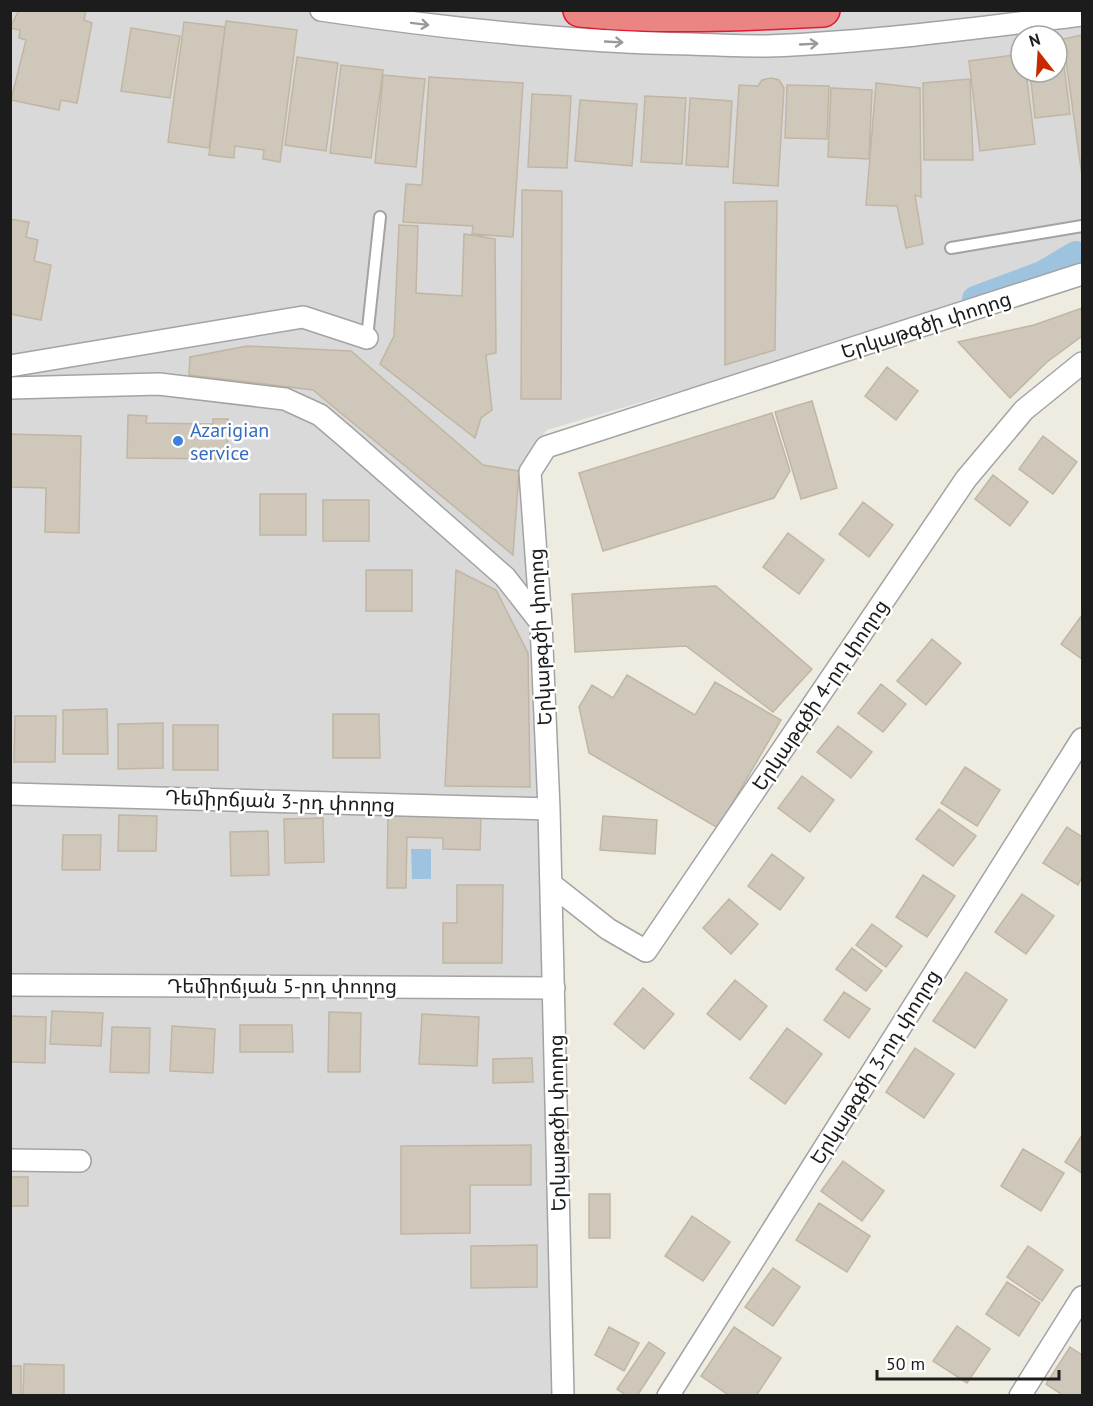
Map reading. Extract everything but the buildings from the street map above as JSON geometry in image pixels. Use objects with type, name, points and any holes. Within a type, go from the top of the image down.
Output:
[{"type":"highway","points":[[580,10],[622,14],[764,13],[823,10]]},
{"type":"street","points":[[321,10],[422,25],[612,43],[764,46],[898,37],[1083,15]]},
{"type":"street","name":"Երկաթգծի փողոց","points":[[563,1395],[549,809],[541,623],[530,472],[546,447],[1083,274]]},
{"type":"street","points":[[10,366],[303,317],[367,338]]},
{"type":"street","name":"Երկաթգծի 4-րդ փողոց","points":[[551,884],[608,929],[646,951],[966,479],[1024,410],[1083,363]]},
{"type":"street","points":[[10,388],[159,384],[285,399],[320,415],[347,438],[505,577],[541,623]]},
{"type":"street","name":"Երկաթգծի 3-րդ փողոց","points":[[668,1395],[1083,739]]},
{"type":"street","name":"Դեմիրճյան 3-րդ փողոց","points":[[10,794],[549,809]]},
{"type":"street","name":"Դեմիրճյան 5-րդ փողոց","points":[[10,985],[554,988]]},
{"type":"street","points":[[10,1160],[80,1161]]},
{"type":"street","points":[[1020,1395],[1083,1297]]},
{"type":"lane","points":[[367,338],[380,217]]},
{"type":"lane","points":[[951,248],[1083,226]]},
{"type":"shaded area","points":[[10,11],[1082,11],[1082,257],[1079,261],[847,342],[547,430],[536,442],[528,473],[573,1395],[11,1395]]},
{"type":"water","points":[[411,849],[431,849],[431,879],[412,879]]},
{"type":"waterway","points":[[975,299],[1042,274],[1076,254]]},
{"type":"place","name":"Azarigian service","points":[[178,441]]}]
